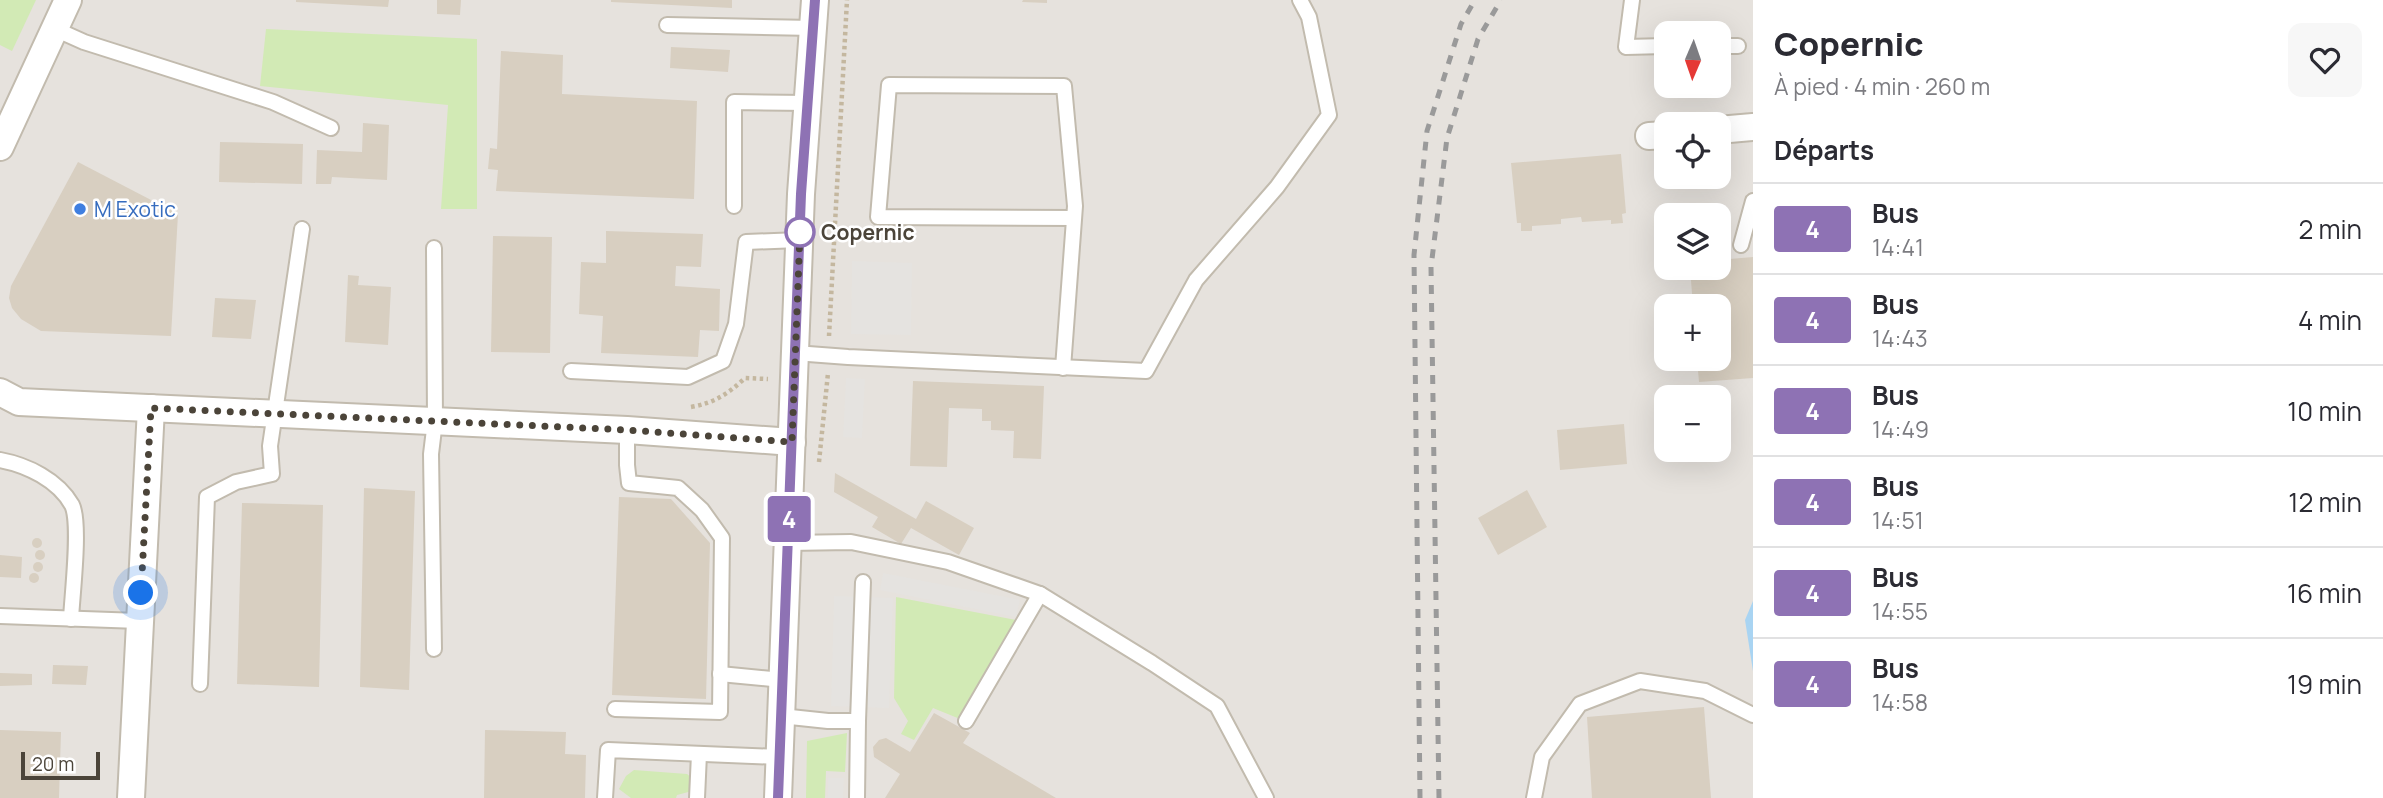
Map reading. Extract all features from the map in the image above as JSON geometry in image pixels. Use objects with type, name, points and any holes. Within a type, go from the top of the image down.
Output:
[{"type":"street","points":[[0,147],[7,116],[68,0]]},
{"type":"street","points":[[778,798],[799,240],[815,0]]},
{"type":"street","points":[[1731,129],[1753,127]]},
{"type":"street","points":[[6,399],[627,430],[792,442]]},
{"type":"street","points":[[131,798],[151,408]]},
{"type":"lane","points":[[795,353],[1146,371],[1196,280],[1277,187],[1329,115],[1309,17],[1300,0]]},
{"type":"lane","points":[[1632,0],[1626,47],[1654,46]]},
{"type":"lane","points":[[667,25],[813,29]]},
{"type":"lane","points":[[55,29],[84,42],[273,102],[331,128]]},
{"type":"lane","points":[[1731,46],[1738,46]]},
{"type":"lane","points":[[1063,368],[1075,206],[1064,86],[889,85],[878,217],[1074,218]]},
{"type":"lane","points":[[734,206],[734,102],[807,103]]},
{"type":"lane","points":[[1741,245],[1753,201]]},
{"type":"lane","points":[[200,684],[207,497],[236,482],[272,474],[270,446],[302,229]]},
{"type":"lane","points":[[570,371],[688,377],[723,361],[736,324],[746,242],[799,240]]},
{"type":"lane","points":[[434,248],[435,421],[431,454],[434,649]]},
{"type":"lane","points":[[615,709],[720,712],[722,538],[702,510],[678,488],[629,483],[626,465],[627,430]]},
{"type":"lane","points":[[0,460],[18,463],[51,481],[72,506],[75,530],[71,619]]},
{"type":"lane","points":[[788,543],[851,542],[948,562],[1040,594],[1217,706],[1266,798]]},
{"type":"lane","points":[[857,798],[863,582]]},
{"type":"lane","points":[[966,721],[1040,594]]},
{"type":"lane","points":[[0,616],[139,621]]},
{"type":"lane","points":[[720,674],[782,680]]},
{"type":"lane","points":[[1534,798],[1542,757],[1580,704],[1640,681],[1704,691],[1753,715]]},
{"type":"lane","points":[[781,716],[858,721]]},
{"type":"lane","points":[[605,798],[608,750],[779,758]]},
{"type":"lane","points":[[697,798],[699,754]]},
{"type":"path","points":[[818,474],[829,356],[847,0]]},
{"type":"shaded area","points":[[0,0],[1753,0],[1753,798],[0,798]]},
{"type":"shaded area","points":[[852,261],[912,263],[911,335],[851,334]]},
{"type":"shaded area","points":[[846,378],[865,379],[862,438],[843,437]]},
{"type":"shaded area","points":[[883,573],[1020,600],[1016,617],[880,590]]},
{"type":"shaded area","points":[[834,596],[893,598],[889,708],[831,706]]},
{"type":"shaded area","points":[[828,778],[844,778],[843,798],[828,798]]},
{"type":"green space","points":[[0,0],[36,0],[12,51],[0,45]]},
{"type":"green space","points":[[266,29],[477,39],[477,209],[441,209],[448,105],[260,86]]},
{"type":"green space","points":[[896,597],[1016,620],[960,719],[933,708],[914,740],[901,734],[908,721],[894,698]]},
{"type":"green space","points":[[847,733],[845,772],[826,771],[825,798],[806,798],[807,741]]},
{"type":"green space","points":[[634,770],[687,774],[692,778],[692,791],[677,795],[676,798],[631,798],[619,789],[626,776]]},
{"type":"water","points":[[1753,601],[1753,671],[1745,620]]},
{"type":"building","points":[[296,0],[389,0],[388,7]]},
{"type":"building","points":[[437,0],[461,0],[460,15],[437,14]]},
{"type":"building","points":[[732,0],[732,8],[611,2]]},
{"type":"building","points":[[1047,0],[1047,3],[1022,2]]},
{"type":"building","points":[[671,47],[730,50],[728,72],[670,68]]},
{"type":"building","points":[[501,51],[563,55],[562,94],[697,101],[694,199],[496,191],[498,170],[488,169],[490,148],[497,149]]},
{"type":"building","points":[[363,123],[389,125],[387,180],[332,177],[331,184],[316,184],[317,150],[362,152]]},
{"type":"building","points":[[220,142],[303,144],[302,184],[219,182]]},
{"type":"building","points":[[1621,154],[1626,213],[1622,214],[1623,223],[1611,224],[1611,220],[1582,222],[1581,217],[1561,219],[1561,224],[1532,226],[1532,231],[1521,231],[1521,223],[1517,223],[1511,163]]},
{"type":"building","points":[[78,162],[178,214],[171,336],[41,331],[21,319],[12,308],[9,298],[11,286]]},
{"type":"building","points":[[606,231],[703,234],[701,267],[676,266],[675,286],[720,289],[719,331],[700,330],[698,357],[601,353],[603,316],[579,314],[581,262],[606,263]]},
{"type":"building","points":[[493,236],[552,237],[550,353],[491,352]]},
{"type":"building","points":[[1753,257],[1753,378],[1699,382],[1698,371],[1731,371],[1731,294],[1692,294],[1691,280],[1731,280],[1731,259]]},
{"type":"building","points":[[348,275],[359,276],[358,285],[391,287],[388,345],[345,342]]},
{"type":"building","points":[[215,298],[256,300],[251,339],[212,337]]},
{"type":"building","points":[[913,381],[1044,386],[1041,459],[1013,458],[1014,431],[991,430],[991,421],[982,421],[982,409],[949,408],[947,467],[910,466]]},
{"type":"building","points":[[1624,424],[1627,464],[1560,470],[1557,430]]},
{"type":"building","points":[[835,473],[916,519],[926,501],[974,528],[959,555],[911,528],[901,544],[872,527],[878,517],[834,492]]},
{"type":"building","points":[[364,488],[415,491],[409,690],[360,687]]},
{"type":"building","points":[[1527,490],[1547,527],[1498,555],[1478,518]]},
{"type":"building","points":[[619,497],[671,499],[710,543],[706,699],[612,695]]},
{"type":"building","points":[[242,503],[323,505],[319,687],[237,684]]},
{"type":"building","points":[[37,538],[41,539],[41,547],[37,548],[33,547],[32,543],[33,539]]},
{"type":"building","points":[[40,550],[44,551],[44,559],[40,560],[36,559],[35,555],[36,551]]},
{"type":"building","points":[[0,555],[22,557],[21,578],[0,577]]},
{"type":"building","points":[[38,562],[42,563],[42,571],[38,572],[34,571],[33,567],[34,563]]},
{"type":"building","points":[[34,573],[38,574],[38,582],[34,583],[30,582],[29,578],[30,574]]},
{"type":"building","points":[[53,665],[88,666],[86,685],[52,684]]},
{"type":"building","points":[[0,673],[32,674],[32,685],[0,686]]},
{"type":"building","points":[[1704,707],[1711,798],[1592,798],[1587,717]]},
{"type":"building","points":[[934,713],[970,733],[963,743],[1056,798],[885,798],[900,774],[874,757],[873,747],[879,740],[886,738],[910,752]]},
{"type":"building","points":[[0,730],[61,732],[59,798],[0,798]]},
{"type":"building","points":[[485,730],[566,732],[565,754],[586,755],[585,798],[484,798]]},
{"type":"railway","points":[[1420,798],[1414,255],[1427,131],[1461,24],[1475,0]]},
{"type":"railway","points":[[1439,798],[1431,267],[1447,138],[1478,39],[1501,0]]},
{"type":"bus line","name":"4","points":[[778,798],[801,194],[815,0]]},
{"type":"place","name":"M Exotic","points":[[80,209]]},
{"type":"place","name":"Copernic","points":[[800,232]]},
{"type":"route","points":[[141,593],[151,408],[627,430],[792,442],[800,232]]}]
